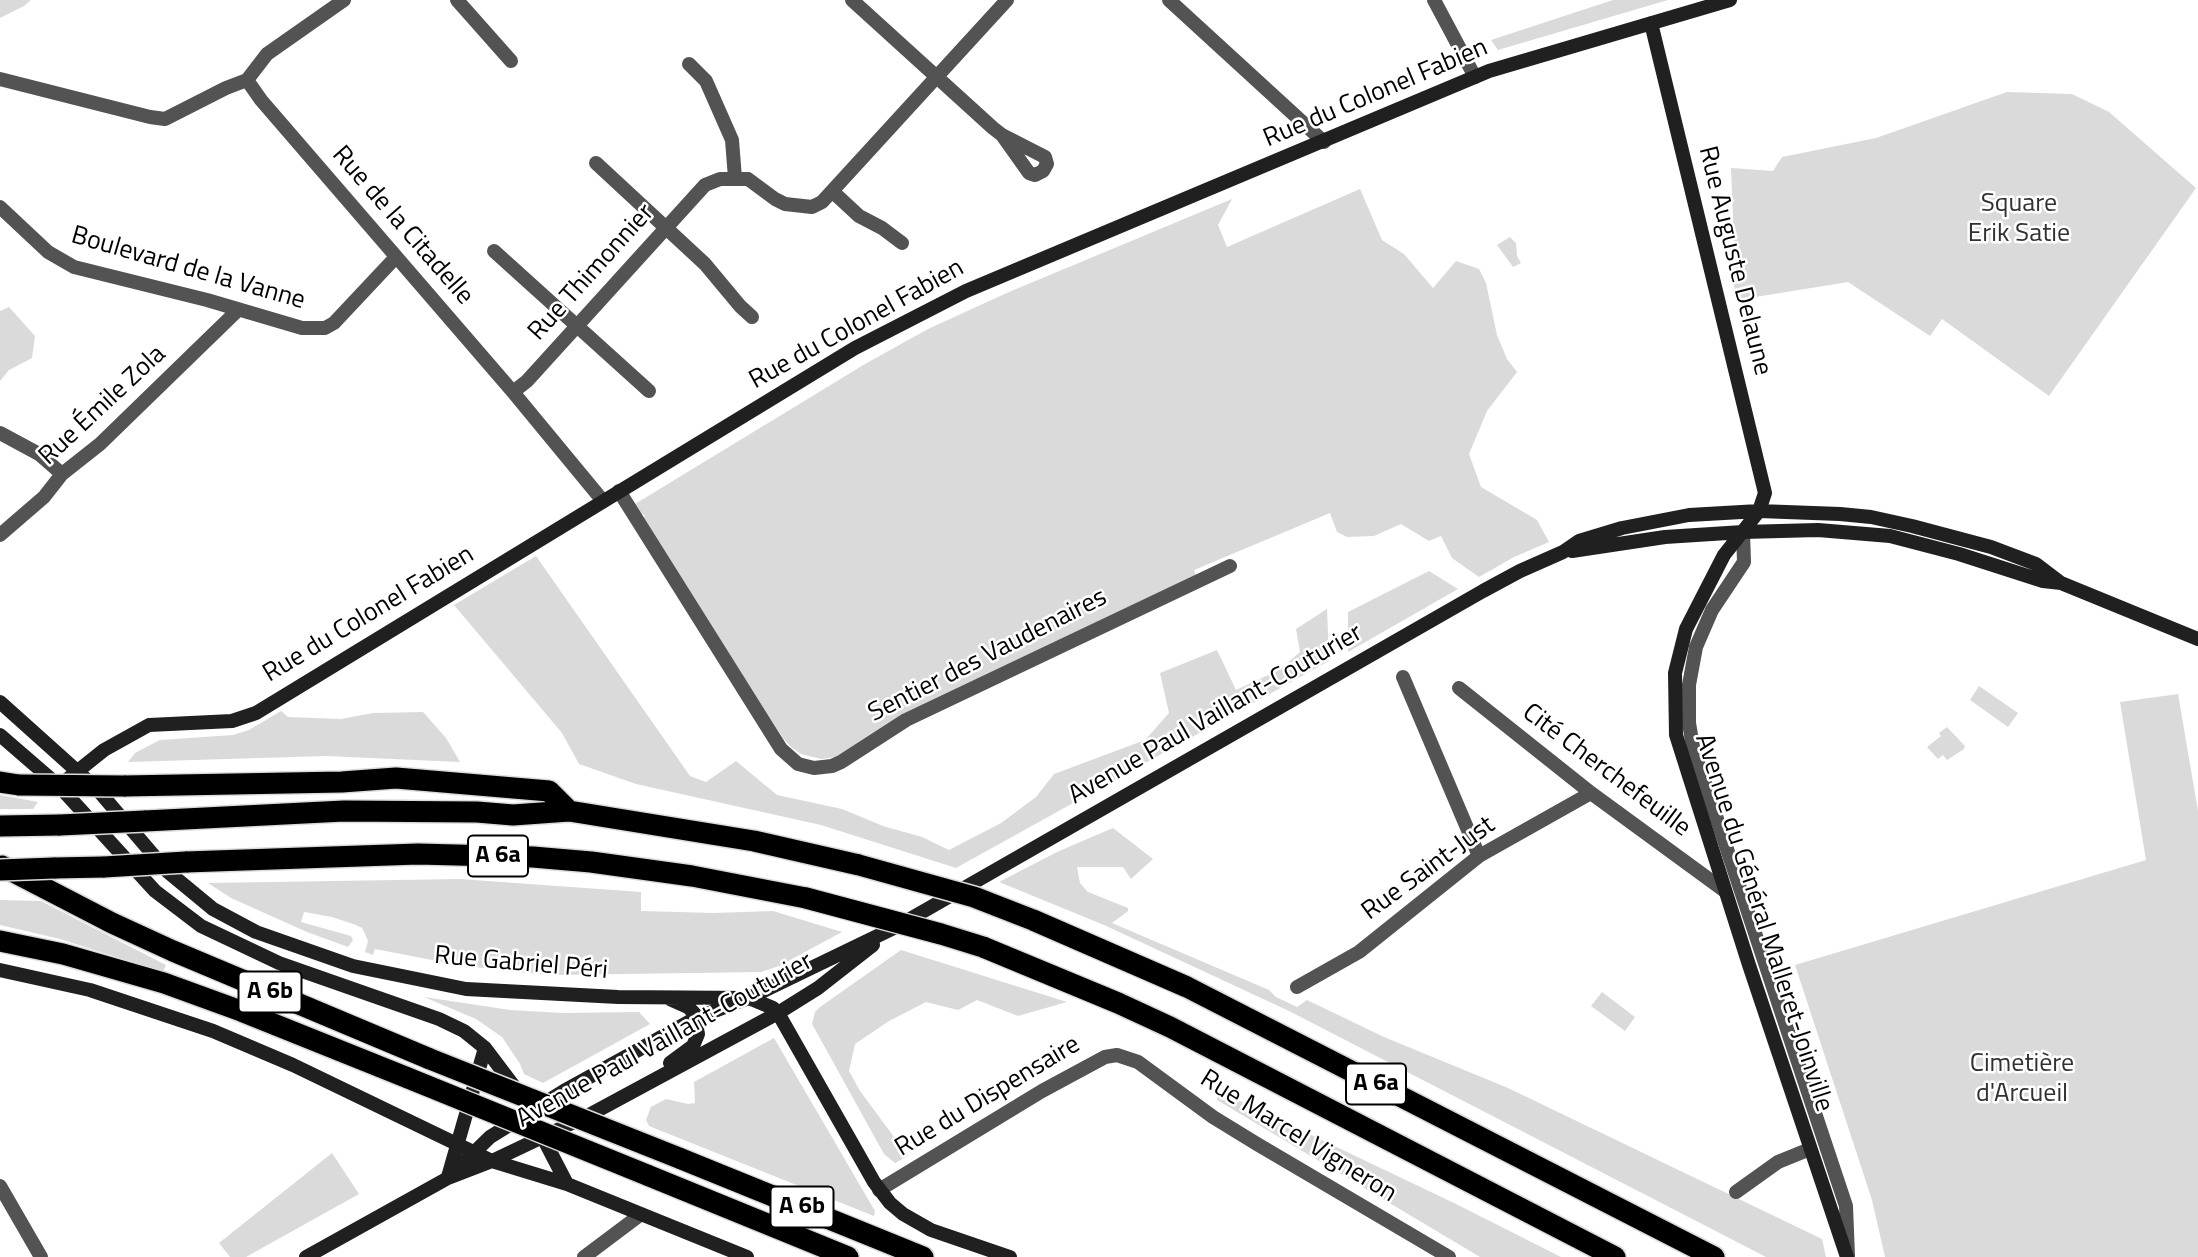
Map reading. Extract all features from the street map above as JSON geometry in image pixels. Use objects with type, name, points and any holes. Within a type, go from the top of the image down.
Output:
[{"type":"highway","points":[[10,784],[124,786],[396,779],[549,792],[569,811]]},
{"type":"highway","name":"A 6a","points":[[0,827],[344,811],[477,812],[513,816],[569,811],[754,841],[859,865],[974,897],[1187,987],[1714,1257]]},
{"type":"highway","name":"A 6a","points":[[0,867],[104,867],[418,854],[533,857],[679,874],[806,898],[982,947],[1170,1027],[1615,1257]]},
{"type":"highway","name":"A 6b","points":[[0,867],[173,951],[430,1059],[923,1257]]},
{"type":"highway","name":"A 6b","points":[[0,941],[63,954],[164,983],[241,1011],[848,1257]]},
{"type":"main road","name":"Rue du Colonel Fabien","points":[[59,786],[104,750],[149,725],[232,721],[256,713],[855,348],[926,310],[1001,275],[1475,77],[1722,1]]},
{"type":"main road","name":"Rue Auguste Delaune","points":[[1651,23],[1764,486],[1764,501],[1759,510]]},
{"type":"main road","name":"Avenue du Général Malleret-Joinville","points":[[1759,510],[1728,547],[1691,617],[1677,658],[1674,720],[1678,748],[1848,1257]]},
{"type":"main road","name":"Avenue Paul Vaillant-Couturier","points":[[448,1178],[490,1137],[564,1091],[696,1018],[749,998],[896,927],[1483,590],[1596,535],[1660,519],[1711,513],[1759,510],[1871,517],[1991,547],[2030,562],[2061,583],[2198,639]]},
{"type":"main road","name":"Avenue Paul Vaillant-Couturier","points":[[1563,552],[1665,537],[1818,530],[1890,536],[1959,554],[2043,581],[2061,583]]},
{"type":"main road","name":"Rue Gabriel Péri","points":[[0,702],[97,789],[167,871],[213,909],[256,932],[353,966],[466,989],[618,997],[749,998],[778,1013]]},
{"type":"main road","points":[[0,735],[59,786],[155,891],[201,926],[279,963],[439,1019],[464,1031],[485,1048],[505,1073],[530,1112],[567,1184]]},
{"type":"main road","name":"Avenue Paul Vaillant-Couturier","points":[[306,1257],[448,1178],[543,1138],[778,1013],[818,988],[896,927]]},
{"type":"main road","points":[[0,970],[90,990],[224,1035],[293,1065],[492,1161],[567,1184],[747,1257]]},
{"type":"main road","points":[[655,1080],[671,1062],[697,1041],[696,1018],[688,1007],[666,996]]},
{"type":"main road","points":[[778,1013],[879,1190],[903,1214],[931,1230],[1010,1257]]},
{"type":"main road","points":[[448,1178],[485,1048]]},
{"type":"main road","points":[[543,1138],[564,1091]]},
{"type":"street","points":[[0,79],[165,119],[247,80],[267,54],[344,0]]},
{"type":"street","points":[[457,0],[511,61]]},
{"type":"street","points":[[852,0],[1002,135]]},
{"type":"street","points":[[690,64],[706,81],[732,140],[736,178],[748,179],[785,204],[812,207],[822,202],[1007,0]]},
{"type":"street","points":[[1169,0],[1324,142]]},
{"type":"street","points":[[1434,0],[1475,77]]},
{"type":"street","name":"Rue de la Citadelle","points":[[247,80],[261,100],[513,392],[603,501]]},
{"type":"street","points":[[596,163],[705,264],[752,317]]},
{"type":"street","name":"Rue Thimonnier","points":[[513,392],[527,381],[705,185],[720,179],[736,178]]},
{"type":"street","points":[[832,191],[859,216],[902,243]]},
{"type":"street","name":"Boulevard de la Vanne","points":[[0,207],[48,252],[64,263],[302,328],[325,328],[340,317],[396,257]]},
{"type":"street","points":[[494,251],[649,391]]},
{"type":"street","name":"Rue Émile Zola","points":[[0,535],[44,497],[62,474],[100,444],[238,310]]},
{"type":"street","points":[[0,433],[39,454],[62,474]]},
{"type":"street","name":"Sentier des Vaudenaires","points":[[619,491],[780,748],[798,764],[814,768],[832,766],[906,720],[1230,566]]},
{"type":"street","name":"Avenue du Général Malleret-Joinville","points":[[1743,532],[1744,562],[1712,611],[1696,647],[1689,685],[1689,723],[1693,747],[1846,1206],[1848,1257]]},
{"type":"street","points":[[1404,677],[1479,856]]},
{"type":"street","name":"Cité Cherchefeuille","points":[[1458,688],[1591,793],[1725,891]]},
{"type":"street","name":"Rue Saint-Just","points":[[1297,987],[1359,952],[1479,856],[1591,793]]},
{"type":"street","name":"Rue du Dispensaire","points":[[879,1190],[1098,1060],[1111,1055],[1124,1056]]},
{"type":"street","name":"Rue Marcel Vigneron","points":[[1124,1056],[1138,1062],[1213,1117],[1448,1257]]},
{"type":"street","points":[[1736,1192],[1778,1162],[1810,1149]]},
{"type":"street","points":[[0,1186],[41,1257]]},
{"type":"street","points":[[584,1257],[640,1215]]},
{"type":"green space","points":[[0,0],[31,0],[0,18]]},
{"type":"green space","points":[[1613,0],[1668,0],[1498,50],[1491,40]]},
{"type":"green space","name":"Square Erik Satie","points":[[2007,92],[2072,94],[2109,112],[2196,188],[2049,396],[1942,319],[1930,336],[1848,282],[1737,300],[1727,251],[1729,246],[1734,244],[1731,168],[1773,171],[1782,157],[1876,138]]},
{"type":"green space","points":[[1360,189],[1382,240],[1404,254],[1433,288],[1456,261],[1479,269],[1486,283],[1497,335],[1507,359],[1517,372],[1487,411],[1469,454],[1481,487],[1537,520],[1549,542],[1514,557],[1479,577],[1452,558],[1441,536],[1429,541],[1401,524],[1374,536],[1347,537],[1337,532],[1330,513],[1194,570],[1196,576],[836,757],[821,759],[801,754],[791,747],[642,519],[645,516],[640,516],[635,504],[865,364],[928,329],[1009,292],[1232,199],[1218,225],[1227,247]]},
{"type":"green space","points":[[1510,237],[1516,243],[1517,256],[1521,263],[1513,267],[1497,245]]},
{"type":"green space","points":[[9,307],[35,336],[32,358],[9,370],[0,381],[0,311]]},
{"type":"green space","points":[[536,556],[690,776],[706,782],[736,761],[777,795],[842,809],[883,826],[922,837],[949,850],[1001,823],[1036,797],[1054,774],[1145,740],[1169,713],[1160,673],[1217,650],[1236,690],[1279,670],[1300,652],[1296,629],[1327,609],[1329,661],[956,868],[821,825],[636,784],[579,764],[562,733],[454,605]]},
{"type":"green space","points":[[1429,571],[1458,589],[1348,652],[1348,612]]},
{"type":"green space","points":[[1979,686],[2018,713],[2008,727],[1970,700]]},
{"type":"green space","name":"Cimetière d'Arcueil","points":[[2178,694],[2198,811],[2198,1257],[1885,1257],[1872,1200],[1795,965],[2146,860],[2120,702]]},
{"type":"green space","points":[[281,711],[288,717],[341,719],[373,713],[423,712],[446,738],[460,762],[326,756],[128,762],[135,753],[160,740],[233,735],[249,730]]},
{"type":"green space","points":[[1947,727],[1965,746],[1947,760],[1943,755],[1938,759],[1927,747],[1941,736],[1939,733]]},
{"type":"green space","points":[[0,795],[38,802],[33,809],[0,809]]},
{"type":"green space","points":[[1113,828],[1153,859],[1131,879],[1123,867],[1077,867],[1080,883],[1088,892],[1128,908],[1128,911],[1112,923],[1269,990],[1276,997],[1297,1007],[1307,1000],[1384,1037],[1508,1088],[1822,1239],[1826,1257],[1766,1257],[1289,1011],[1104,925],[999,882],[1057,852]]},
{"type":"green space","points":[[460,879],[641,892],[641,911],[773,911],[842,932],[779,966],[761,972],[555,975],[458,965],[375,949],[373,955],[365,952],[368,941],[362,928],[356,925],[304,912],[301,922],[351,936],[353,940],[348,947],[231,898],[208,883]]},
{"type":"green space","points":[[0,900],[41,901],[166,965],[163,972],[60,939],[0,925]]},
{"type":"green space","points":[[901,950],[1067,1002],[1018,1016],[977,1000],[958,1010],[926,1002],[889,1021],[855,1044],[849,1071],[860,1091],[908,1156],[895,1163],[884,1154],[812,1024],[815,1012],[820,1007]]},
{"type":"green space","points":[[1602,992],[1635,1017],[1625,1031],[1591,1006]]},
{"type":"green space","points":[[424,997],[510,1010],[563,1013],[639,1012],[650,1024],[543,1083],[524,1074],[502,1037],[476,1019]]},
{"type":"green space","points":[[774,1038],[875,1211],[874,1216],[649,1126],[646,1120],[651,1107],[666,1099],[695,1103],[694,1082]]},
{"type":"green space","points":[[1217,1090],[1561,1257],[1480,1257],[1217,1100]]},
{"type":"green space","points":[[332,1153],[359,1194],[246,1257],[230,1257],[219,1243]]}]
